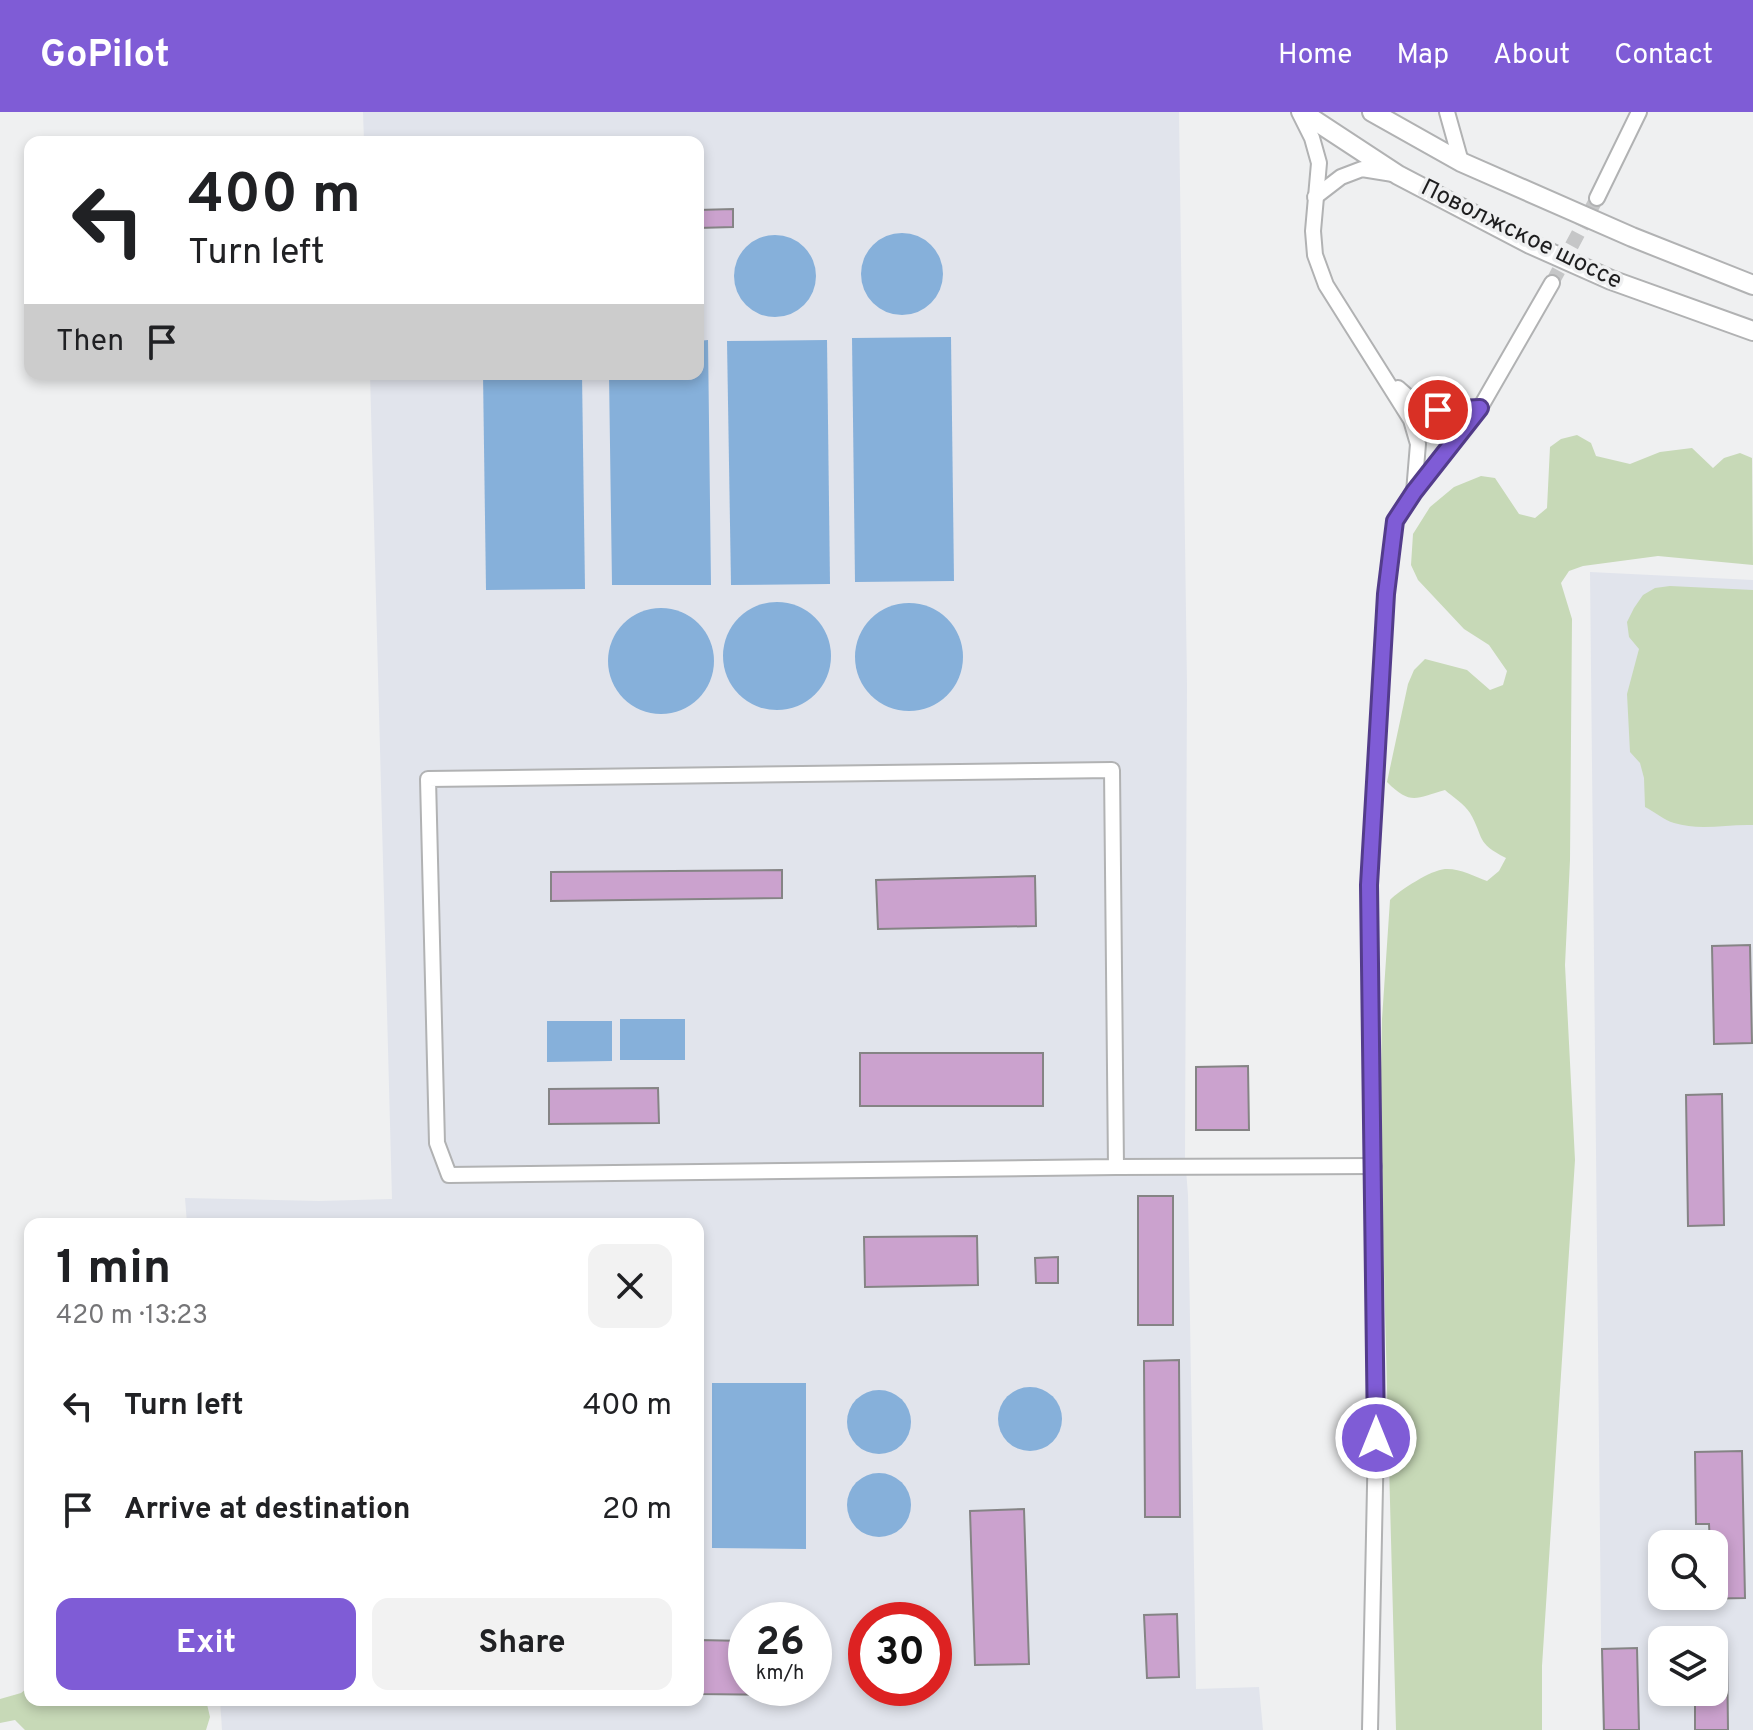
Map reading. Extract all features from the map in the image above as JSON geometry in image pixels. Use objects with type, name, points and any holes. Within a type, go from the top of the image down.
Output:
[{"type":"street","name":"Поволжское шоссе","points":[[1301,112],[1398,175],[1530,244],[1611,280],[1753,331]]},
{"type":"street","points":[[1301,112],[1319,163],[1313,231],[1315,255],[1326,285],[1411,420],[1418,444],[1414,492]]},
{"type":"street","name":"Поволжское шоссе","points":[[1372,112],[1461,162],[1632,237],[1753,285]]},
{"type":"street","points":[[1447,112],[1461,162]]},
{"type":"street","points":[[1597,198],[1639,112]]},
{"type":"street","points":[[1315,197],[1341,177],[1362,169],[1398,175]]},
{"type":"street","points":[[1370,1730],[1376,1438],[1369,885],[1386,594],[1395,521],[1480,408],[1552,283]]},
{"type":"street","points":[[1386,377],[1416,404],[1438,410],[1480,408]]},
{"type":"street","points":[[1116,1167],[1112,770],[428,779],[437,1143],[449,1175],[1374,1166]]},
{"type":"shaded area","points":[[363,112],[1179,112],[1187,685],[1185,1157],[1196,1689],[1259,1687],[1263,1730],[222,1730],[220,1706],[704,1706],[704,1218],[187,1218],[185,1198],[392,1199],[370,380],[704,380],[704,136],[364,136]]},
{"type":"shaded area","points":[[1590,572],[1753,580],[1753,1730],[1602,1730]]},
{"type":"green space","points":[[1577,435],[1591,443],[1596,456],[1630,464],[1660,452],[1692,448],[1713,468],[1724,458],[1740,453],[1752,458],[1753,565],[1658,556],[1583,566],[1569,571],[1561,583],[1572,619],[1570,860],[1565,965],[1575,1160],[1542,1666],[1542,1730],[1396,1730],[1380,1120],[1382,1019],[1390,900],[1416,881],[1445,869],[1461,871],[1487,881],[1499,871],[1506,858],[1485,844],[1470,813],[1445,790],[1414,798],[1395,790],[1387,782],[1408,684],[1414,670],[1425,659],[1467,670],[1490,690],[1503,685],[1507,671],[1489,645],[1464,629],[1418,580],[1411,565],[1413,534],[1430,507],[1454,487],[1481,476],[1495,478],[1519,514],[1535,518],[1547,508],[1550,447],[1561,439]]},
{"type":"green space","points":[[1655,588],[1753,590],[1753,825],[1684,825],[1667,820],[1645,807],[1640,763],[1630,752],[1627,694],[1639,649],[1629,637],[1627,622],[1643,595]]},
{"type":"green space","points":[[24,1691],[24,1706],[207,1706],[210,1717],[206,1730],[25,1730],[15,1720],[0,1723],[0,1699]]},
{"type":"water","points":[[902,233],[918,236],[931,245],[940,258],[943,274],[940,290],[931,303],[918,312],[902,315],[886,312],[873,303],[864,290],[861,274],[864,258],[873,245],[886,236]]},
{"type":"water","points":[[775,235],[791,238],[804,247],[813,260],[816,276],[813,292],[804,305],[791,314],[775,317],[759,314],[746,305],[737,292],[734,276],[737,260],[746,247],[759,238]]},
{"type":"water","points":[[951,337],[954,581],[855,582],[852,338]]},
{"type":"water","points":[[704,340],[708,340],[711,585],[612,585],[609,380],[704,380]]},
{"type":"water","points":[[827,340],[830,584],[731,585],[727,341]]},
{"type":"water","points":[[483,380],[582,380],[585,589],[486,590]]},
{"type":"water","points":[[777,602],[807,611],[815,618],[822,626],[831,656],[822,686],[815,694],[807,701],[777,710],[747,701],[739,694],[732,686],[723,656],[732,626],[739,618],[747,611]]},
{"type":"water","points":[[909,603],[929,608],[947,619],[958,637],[963,657],[958,677],[947,695],[929,706],[909,711],[889,706],[871,695],[860,677],[855,657],[860,637],[871,619],[889,608]]},
{"type":"water","points":[[661,608],[681,612],[699,623],[710,641],[714,661],[710,681],[699,699],[681,710],[661,714],[641,710],[623,699],[612,681],[608,661],[612,641],[623,623],[641,612]]},
{"type":"water","points":[[620,1019],[685,1019],[685,1060],[620,1060]]},
{"type":"water","points":[[547,1021],[612,1021],[612,1061],[547,1062]]},
{"type":"water","points":[[712,1383],[806,1383],[806,1549],[712,1548]]},
{"type":"water","points":[[1030,1387],[1048,1393],[1056,1401],[1062,1419],[1056,1437],[1048,1445],[1030,1451],[1012,1445],[1004,1437],[998,1419],[1004,1401],[1012,1393]]},
{"type":"water","points":[[879,1390],[897,1396],[905,1404],[911,1422],[905,1440],[897,1448],[879,1454],[861,1448],[853,1440],[847,1422],[853,1404],[861,1396]]},
{"type":"water","points":[[879,1473],[897,1479],[905,1487],[911,1505],[905,1523],[897,1531],[879,1537],[861,1531],[853,1523],[847,1505],[853,1487],[861,1479]]},
{"type":"building","points":[[733,209],[733,227],[704,228],[704,210]]},
{"type":"building","points":[[782,870],[782,898],[551,901],[551,872]]},
{"type":"building","points":[[1035,876],[1036,926],[878,929],[876,880]]},
{"type":"building","points":[[1750,945],[1752,1043],[1714,1044],[1712,946]]},
{"type":"building","points":[[860,1053],[1043,1053],[1043,1106],[860,1106]]},
{"type":"building","points":[[1248,1066],[1249,1130],[1196,1130],[1196,1067]]},
{"type":"building","points":[[658,1088],[659,1123],[549,1124],[549,1089]]},
{"type":"building","points":[[1722,1094],[1724,1225],[1688,1226],[1686,1095]]},
{"type":"building","points":[[1138,1196],[1173,1196],[1173,1325],[1138,1325]]},
{"type":"building","points":[[977,1236],[978,1285],[865,1287],[864,1237]]},
{"type":"building","points":[[1058,1257],[1058,1283],[1036,1283],[1035,1258]]},
{"type":"building","points":[[1179,1360],[1180,1517],[1145,1517],[1144,1361]]},
{"type":"building","points":[[1742,1451],[1745,1598],[1728,1598],[1728,1530],[1709,1530],[1709,1524],[1696,1524],[1695,1452]]},
{"type":"building","points":[[1024,1509],[1029,1664],[975,1665],[970,1511]]},
{"type":"building","points":[[1177,1614],[1179,1677],[1147,1678],[1144,1615]]},
{"type":"building","points":[[704,1640],[728,1641],[728,1694],[704,1694]]},
{"type":"building","points":[[1637,1648],[1639,1730],[1604,1730],[1602,1649]]},
{"type":"building","points":[[1695,1706],[1728,1706],[1728,1730],[1695,1730]]},
{"type":"tunnel","points":[[1552,283],[1597,198]]},
{"type":"route","points":[[1376,1438],[1369,885],[1386,594],[1395,521],[1480,408],[1438,410]]}]
